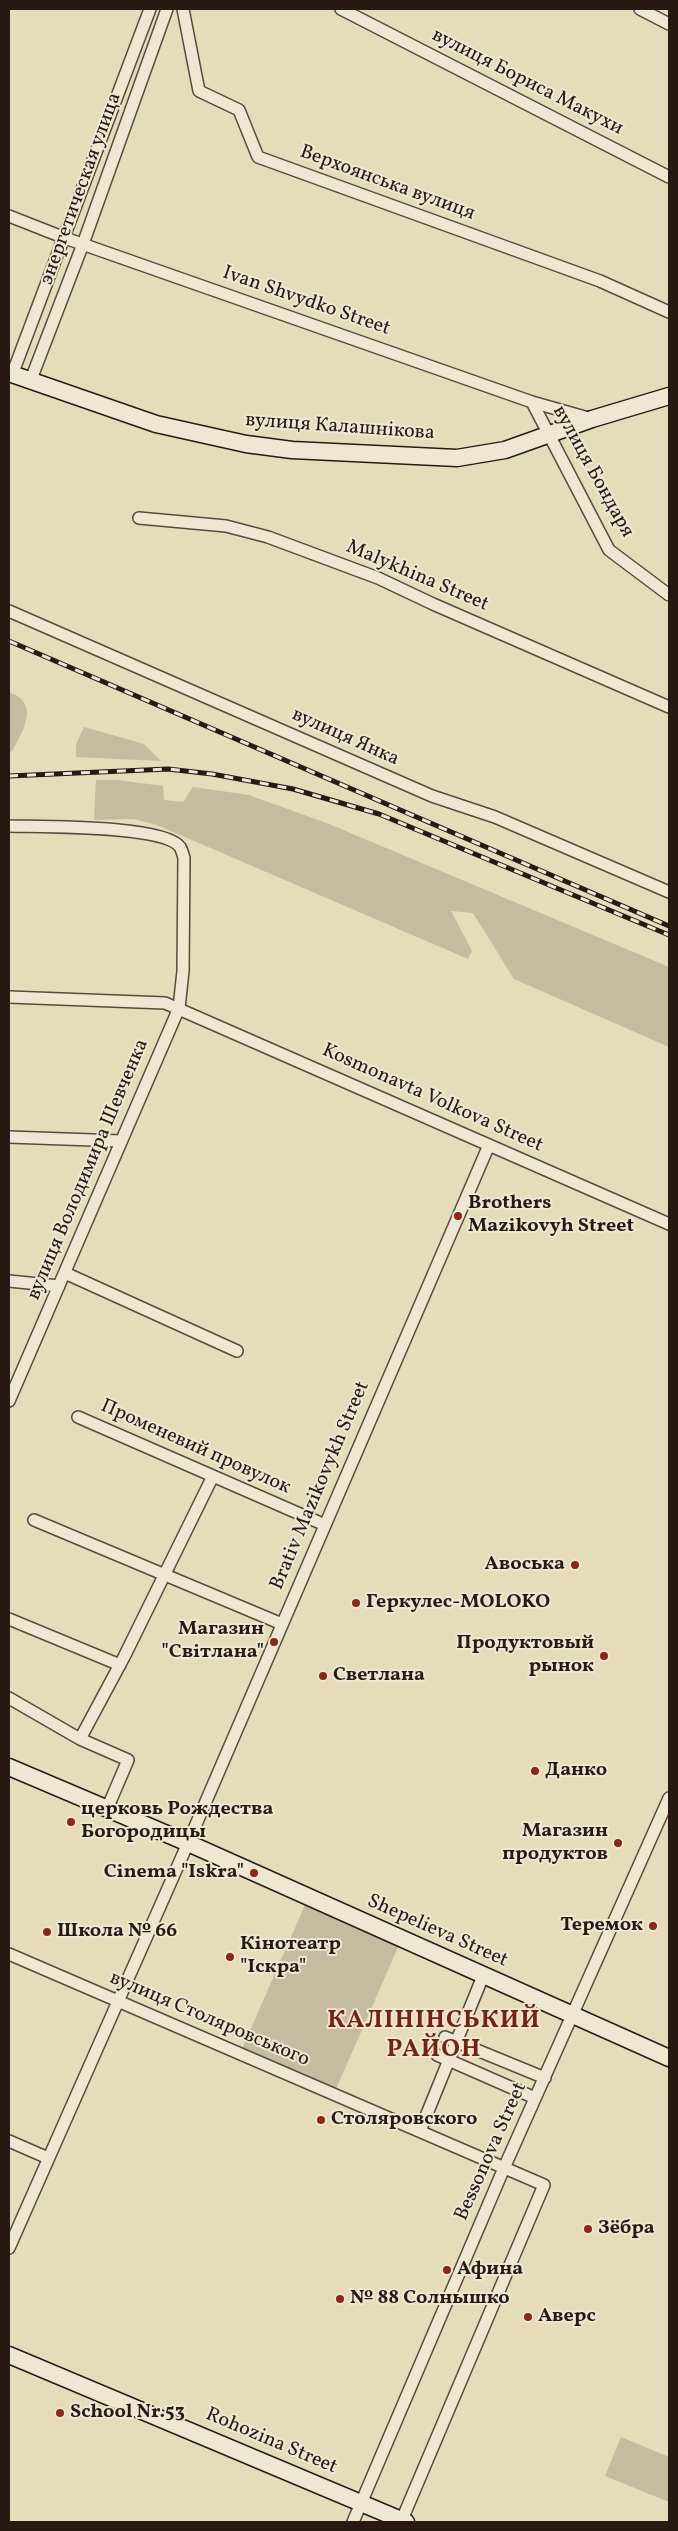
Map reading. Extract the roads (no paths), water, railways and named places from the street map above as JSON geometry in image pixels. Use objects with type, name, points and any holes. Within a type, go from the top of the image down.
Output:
[{"type":"street","points":[[10,374],[65,238],[150,9]]},
{"type":"street","name":"энергетическая улица","points":[[30,382],[83,244],[167,9]]},
{"type":"street","name":"Верхоянська вулиця","points":[[183,9],[199,91],[239,110],[258,158],[590,278],[669,312]]},
{"type":"street","name":"вулиця Бориса Макухи","points":[[341,9],[669,177]]},
{"type":"street","points":[[640,9],[669,24]]},
{"type":"street","name":"Ivan Shvydko Street","points":[[9,216],[65,238],[532,402],[592,419]]},
{"type":"street","name":"вулиця Калашнікова","points":[[10,374],[156,424],[246,444],[292,450],[457,458],[505,450],[592,419],[669,397]]},
{"type":"street","name":"вулиця Бондаря","points":[[532,402],[609,550],[669,595]]},
{"type":"street","name":"Malykhina Street","points":[[139,518],[226,526],[268,537],[378,578],[669,707]]},
{"type":"street","name":"вулиця Янка","points":[[9,611],[432,796],[495,817],[669,892]]},
{"type":"street","name":"вулиця Володимира Шевченка","points":[[9,826],[136,832],[168,839],[180,847],[184,858],[183,971],[179,1008],[9,1401]]},
{"type":"street","name":"Kosmonavta Volkova Street","points":[[9,997],[165,1003],[669,1224]]},
{"type":"street","points":[[9,1137],[122,1141]]},
{"type":"street","name":"Brativ Mazikovykh Street","points":[[9,2248],[188,1843],[489,1145]]},
{"type":"street","points":[[64,1273],[237,1351]]},
{"type":"street","points":[[9,1281],[59,1286]]},
{"type":"street","name":"Променевий провулок","points":[[78,1417],[325,1525]]},
{"type":"street","points":[[80,1739],[120,1665],[213,1476]]},
{"type":"street","points":[[34,1520],[282,1624]]},
{"type":"street","points":[[9,1619],[120,1665]]},
{"type":"street","points":[[9,1698],[80,1739],[128,1760],[107,1809]]},
{"type":"street","name":"Shepelieva Street","points":[[9,1767],[188,1843],[669,2058]]},
{"type":"street","name":"Bessonova Street","points":[[353,2522],[504,2168],[669,1798]]},
{"type":"street","name":"вулиця Столяровського","points":[[9,1954],[544,2185],[403,2522]]},
{"type":"street","points":[[420,2131],[483,1976]]},
{"type":"street","points":[[444,2037],[544,2078]]},
{"type":"street","points":[[437,2055],[536,2098]]},
{"type":"street","points":[[9,2141],[48,2158]]},
{"type":"street","name":"Rohozina Street","points":[[9,2355],[403,2522]]},
{"type":"railway","points":[[9,641],[669,926]]},
{"type":"railway","points":[[9,776],[168,769],[212,774],[293,789],[379,814],[669,935]]},
{"type":"place","name":"Brothers Mazikovyh Street","points":[[458,1216]]},
{"type":"place","name":"Авоська","points":[[575,1565]]},
{"type":"place","name":"Геркулес-MOLOKO","points":[[356,1603]]},
{"type":"place","name":"Магазин \"Світлана\"","points":[[274,1642]]},
{"type":"place","name":"Продуктовый рынок","points":[[604,1656]]},
{"type":"place","name":"Светлана","points":[[323,1676]]},
{"type":"place","name":"Данко","points":[[535,1771]]},
{"type":"place","name":"церковь Рождества Богородицы","points":[[71,1822]]},
{"type":"place","name":"Магазин продуктов","points":[[618,1843]]},
{"type":"place","name":"Cinema \"Iskra\"","points":[[254,1873]]},
{"type":"place","name":"Теремок","points":[[653,1926]]},
{"type":"place","name":"Школа № 66","points":[[47,1932]]},
{"type":"place","name":"Кінотеатр \"Іскра\"","points":[[230,1957]]},
{"type":"place","name":"Столяровского","points":[[321,2120]]},
{"type":"place","name":"Зёбра","points":[[588,2229]]},
{"type":"place","name":"Афина","points":[[447,2270]]},
{"type":"place","name":"№ 88 Солнышко","points":[[340,2299]]},
{"type":"place","name":"Аверс","points":[[528,2317]]},
{"type":"place","name":"School Nr.53","points":[[60,2413]]},
{"type":"district","name":"КАЛІНІНСЬКИЙ РАЙОН","points":[[434,2036]]}]
